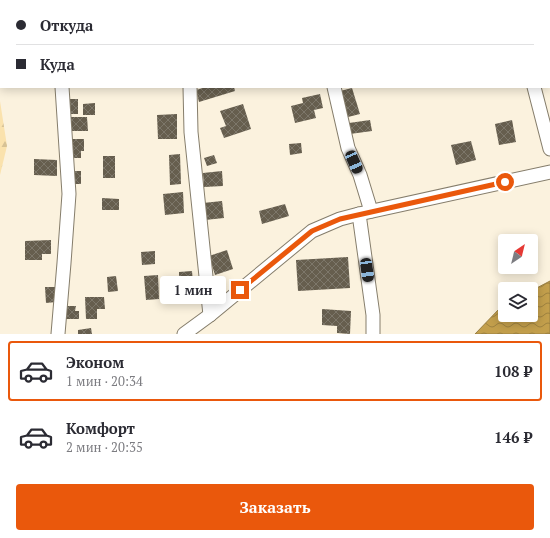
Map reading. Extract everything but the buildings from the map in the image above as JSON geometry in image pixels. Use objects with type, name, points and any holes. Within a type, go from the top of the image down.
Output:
[{"type":"street","points":[[58,334],[69,194],[62,88]]},
{"type":"street","points":[[190,88],[191,132],[210,315]]},
{"type":"street","points":[[334,88],[348,148],[360,175],[365,213],[373,315],[373,334]]},
{"type":"street","points":[[534,88],[550,149]]},
{"type":"street","points":[[184,334],[210,315],[312,231],[340,219],[550,172]]},
{"type":"green space","points":[[0,101],[7,146],[0,175]]},
{"type":"water","points":[[550,281],[550,334],[475,334],[498,310],[498,322],[538,322],[538,287]]},
{"type":"route","points":[[240,290],[312,231],[340,219],[505,182]]}]
